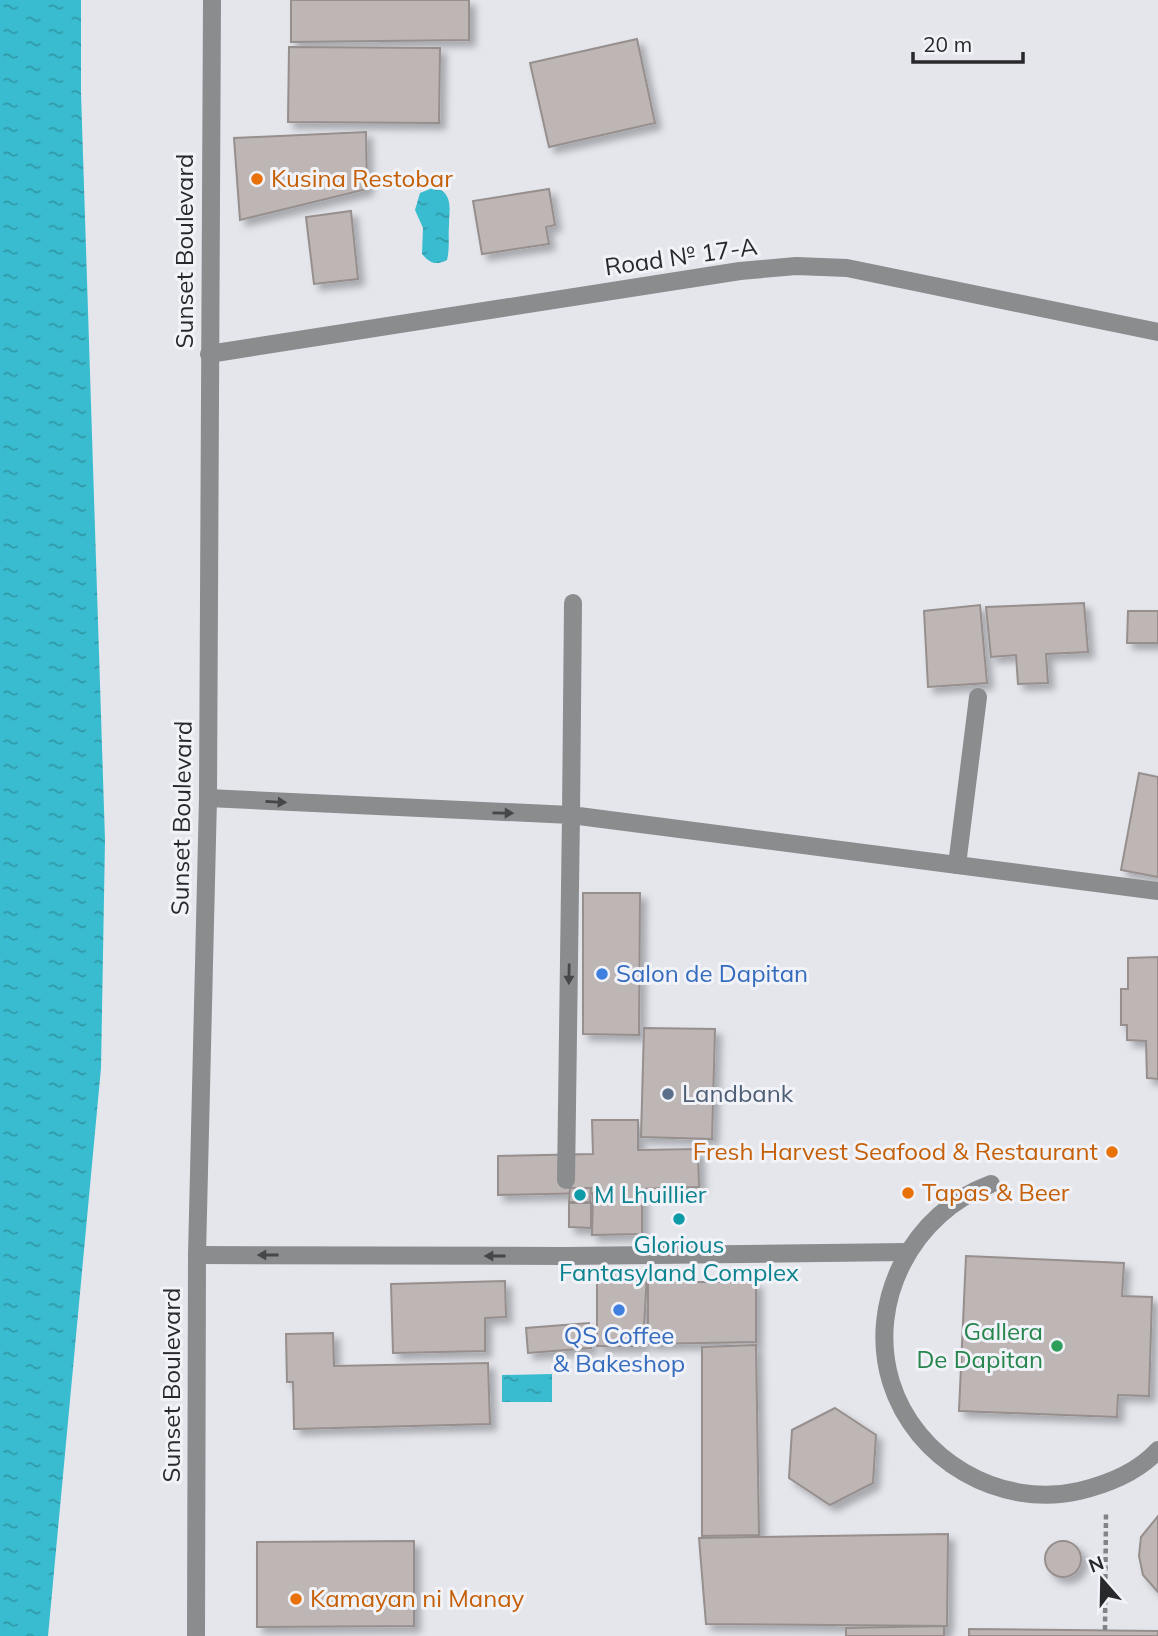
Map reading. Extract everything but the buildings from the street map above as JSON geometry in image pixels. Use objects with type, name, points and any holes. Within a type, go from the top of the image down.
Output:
[{"type":"street","name":"Sunset Boulevard","points":[[196,1636],[197,1255],[208,798],[212,0]]},
{"type":"street","name":"Road № 17-A","points":[[209,354],[740,271],[796,266],[847,268],[1158,332]]},
{"type":"street","points":[[566,1180],[572,603]]},
{"type":"street","points":[[957,865],[978,697]]},
{"type":"street","points":[[208,798],[571,815],[1158,891]]},
{"type":"street","points":[[991,1184],[971,1191],[934,1217],[907,1252],[890,1293],[885,1337],[891,1381],[909,1422],[938,1455],[986,1483],[1018,1493],[1062,1495],[1106,1485],[1150,1459],[1158,1450]]},
{"type":"street","points":[[197,1255],[564,1256],[907,1252]]},
{"type":"path","points":[[1105,1630],[1106,1485]]},
{"type":"water","points":[[0,0],[81,0],[81,93],[105,840],[101,1068],[48,1636],[0,1636]]},
{"type":"water","points":[[435,187],[448,198],[450,208],[447,260],[436,263],[422,254],[423,228],[415,210],[420,193]]},
{"type":"water","points":[[552,1374],[552,1402],[502,1402],[502,1375]]},
{"type":"place","name":"Kusina Restobar","points":[[257,179]]},
{"type":"place","name":"Salon de Dapitan","points":[[602,974]]},
{"type":"place","name":"Landbank","points":[[668,1094]]},
{"type":"place","name":"Fresh Harvest Seafood & Restaurant","points":[[1112,1152]]},
{"type":"place","name":"Tapas & Beer","points":[[908,1193]]},
{"type":"place","name":"M Lhuillier","points":[[580,1195]]},
{"type":"place","name":"Glorious Fantasyland Complex","points":[[679,1219]]},
{"type":"place","name":"QS Coffee & Bakeshop","points":[[619,1310]]},
{"type":"place","name":"Gallera De Dapitan","points":[[1057,1346]]},
{"type":"place","name":"Kamayan ni Manay","points":[[296,1599]]}]
